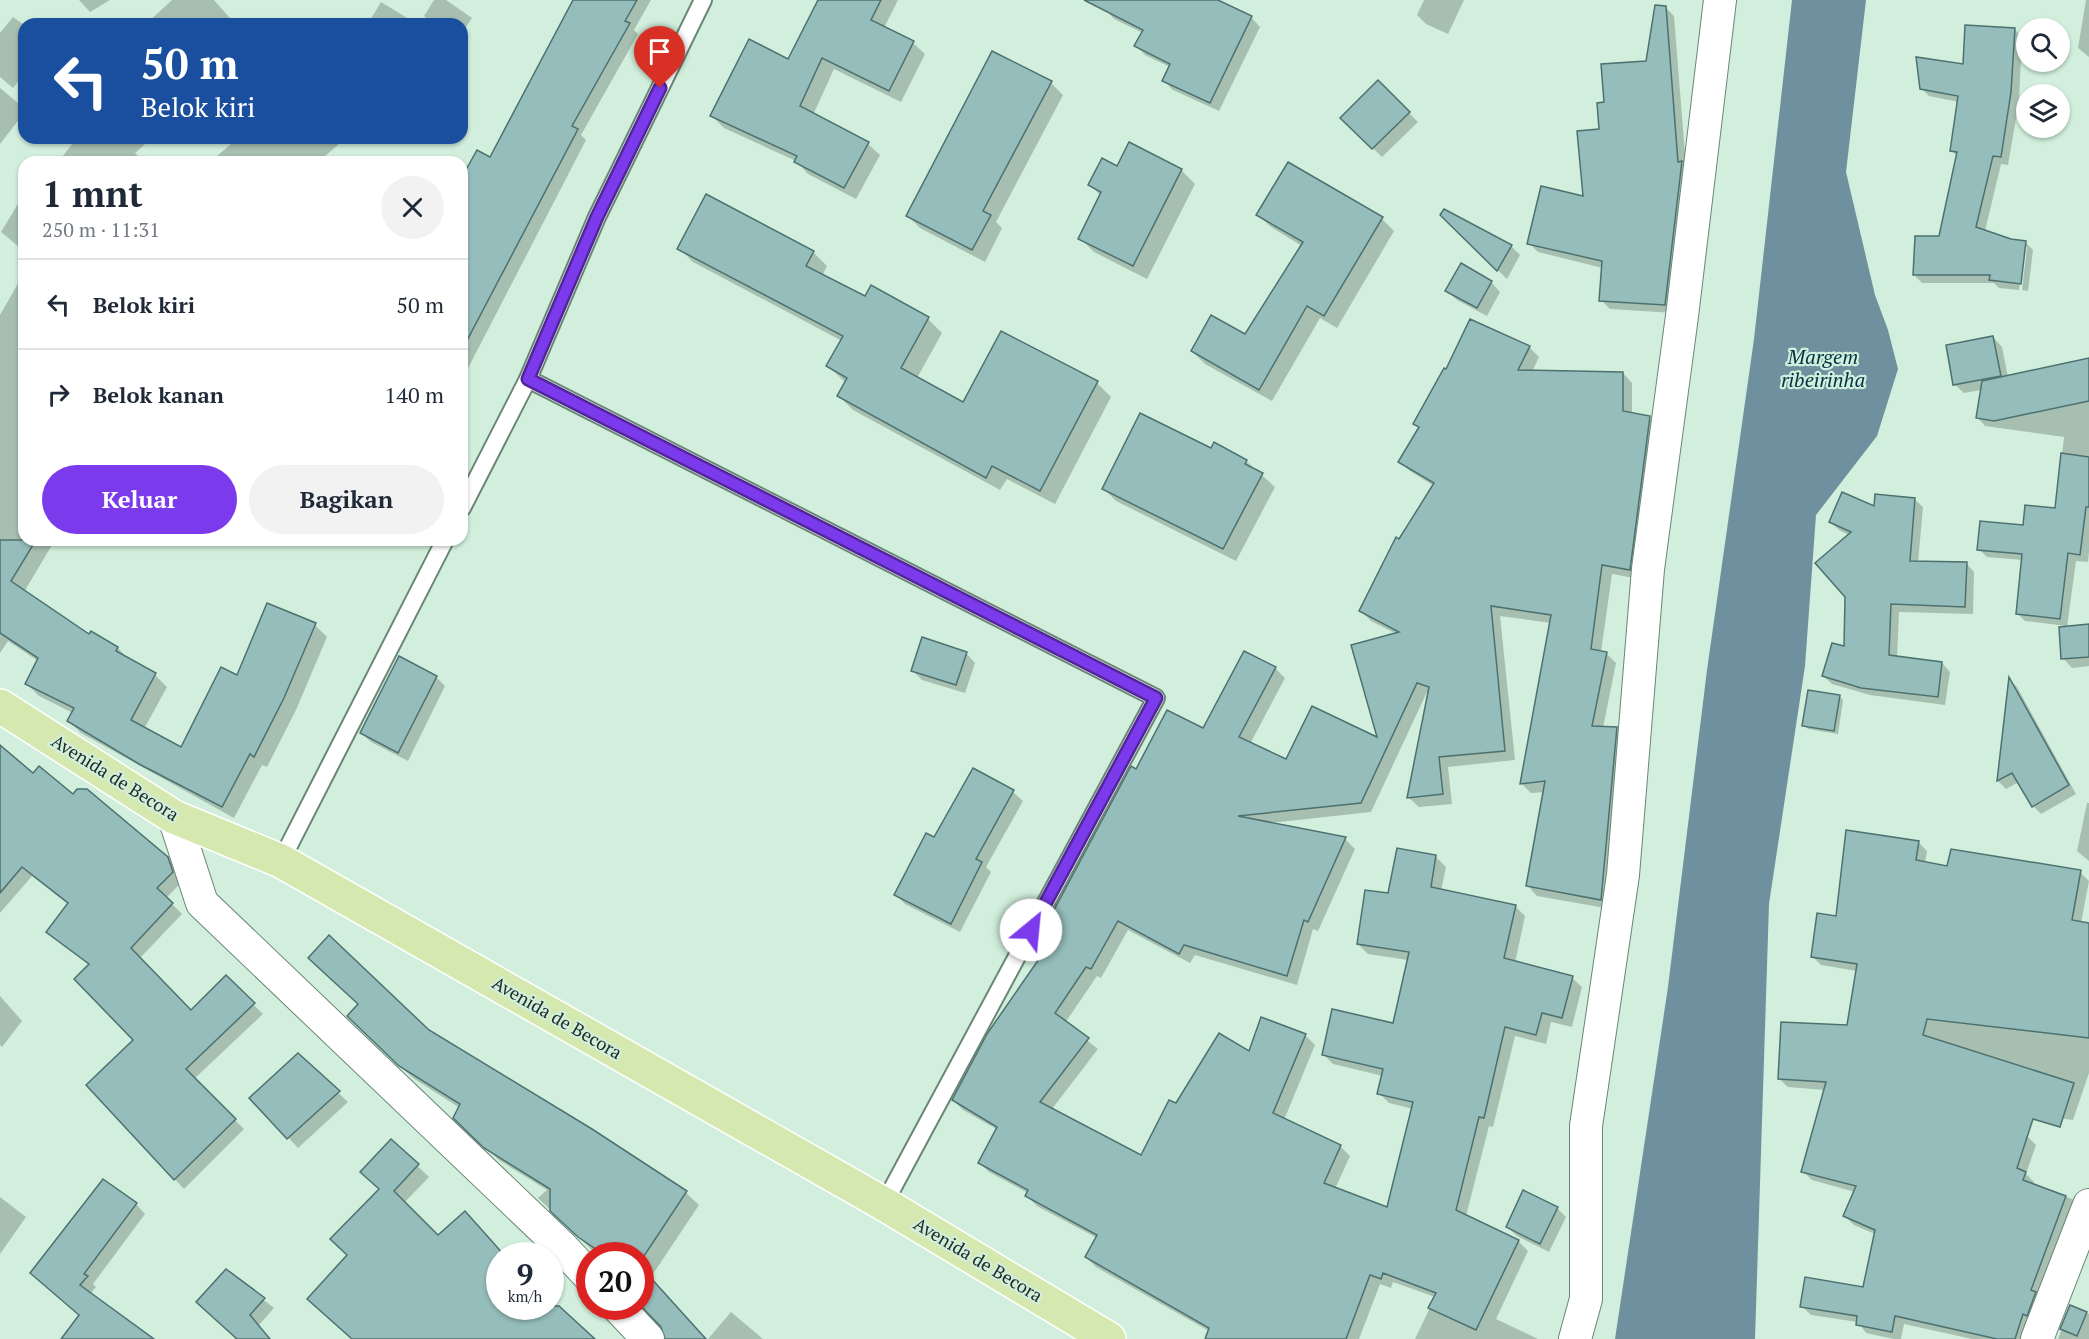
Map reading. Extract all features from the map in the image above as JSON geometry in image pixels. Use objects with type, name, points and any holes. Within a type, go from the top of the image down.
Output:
[{"type":"main road","name":"Avenida de Becora","points":[[0,706],[174,817],[280,861],[884,1204],[1109,1339]]},
{"type":"street","points":[[1575,1339],[1586,1299],[1586,1126],[1623,875],[1648,569],[1682,316],[1720,0]]},
{"type":"street","points":[[174,817],[202,903],[576,1264]]},
{"type":"street","points":[[2037,1339],[2089,1205]]},
{"type":"street","points":[[630,1320],[648,1339]]},
{"type":"lane","points":[[468,496],[528,379],[597,217],[703,0]]},
{"type":"lane","points":[[528,379],[1156,698],[884,1204]]},
{"type":"lane","points":[[280,861],[443,546]]},
{"type":"water","name":"Margem ribeirinha","points":[[1792,0],[1866,0],[1846,172],[1875,295],[1888,330],[1898,369],[1877,436],[1816,515],[1805,666],[1769,904],[1755,1339],[1615,1339],[1668,987],[1707,670],[1754,339]]},
{"type":"building","points":[[573,0],[637,0],[625,21],[630,23],[572,126],[578,129],[468,339],[468,166],[477,150],[490,157]]},
{"type":"building","points":[[818,0],[881,0],[871,20],[914,41],[889,91],[822,58],[800,106],[869,142],[844,188],[794,162],[797,156],[710,116],[749,39],[788,59]]},
{"type":"building","points":[[1084,0],[1218,0],[1252,16],[1210,103],[1162,81],[1170,64],[1134,46],[1143,30]]},
{"type":"building","points":[[1655,5],[1666,6],[1678,162],[1682,161],[1665,305],[1599,301],[1602,261],[1527,244],[1541,186],[1583,196],[1577,131],[1599,129],[1597,103],[1604,102],[1601,64],[1646,61]]},
{"type":"building","points":[[1965,25],[2015,28],[2011,92],[2001,157],[1993,156],[1976,227],[2011,239],[2026,241],[2021,284],[1989,280],[1990,275],[1913,275],[1915,236],[1939,236],[1957,152],[1950,151],[1958,96],[1920,89],[1916,57],[1963,64]]},
{"type":"building","points":[[992,51],[1052,81],[983,211],[991,215],[972,250],[906,216]]},
{"type":"building","points":[[1378,80],[1410,112],[1372,149],[1340,118]]},
{"type":"building","points":[[1129,142],[1182,169],[1133,266],[1078,239],[1101,192],[1088,185],[1102,158],[1117,166]]},
{"type":"building","points":[[1288,162],[1383,217],[1324,316],[1307,306],[1259,390],[1191,351],[1211,315],[1245,334],[1303,242],[1256,215]]},
{"type":"building","points":[[706,194],[814,251],[806,266],[865,296],[871,285],[929,317],[901,368],[963,402],[1001,331],[1098,381],[1040,491],[992,466],[986,478],[837,396],[847,378],[826,366],[843,336],[677,249]]},
{"type":"building","points":[[1444,209],[1512,245],[1497,271],[1440,215]]},
{"type":"building","points":[[1461,263],[1492,281],[1477,308],[1445,291]]},
{"type":"building","points":[[1470,319],[1530,346],[1518,370],[1623,372],[1623,411],[1650,416],[1630,570],[1602,565],[1591,649],[1607,652],[1592,726],[1617,727],[1601,900],[1526,886],[1545,781],[1520,784],[1551,615],[1491,606],[1505,751],[1439,757],[1443,794],[1407,798],[1429,687],[1417,683],[1361,803],[1238,816],[1346,837],[1308,922],[1304,920],[1287,976],[1184,945],[1179,954],[1118,921],[1091,969],[1086,967],[1055,1013],[1089,1038],[1040,1102],[1141,1155],[1169,1100],[1176,1103],[1219,1033],[1249,1051],[1261,1017],[1306,1034],[1273,1113],[1341,1145],[1324,1183],[1387,1207],[1413,1102],[1377,1094],[1383,1069],[1322,1055],[1332,1009],[1393,1023],[1409,952],[1357,944],[1365,890],[1388,893],[1397,848],[1436,855],[1431,887],[1516,905],[1504,958],[1573,976],[1562,1018],[1542,1013],[1536,1035],[1505,1027],[1484,1118],[1479,1117],[1456,1210],[1519,1240],[1476,1330],[1428,1308],[1436,1293],[1383,1273],[1381,1279],[1370,1275],[1346,1339],[1205,1339],[1209,1328],[1085,1257],[1097,1235],[1025,1196],[1028,1190],[978,1163],[997,1127],[952,1100],[987,1034],[1048,946],[1038,940],[1131,766],[1136,769],[1167,710],[1203,728],[1244,651],[1276,667],[1239,737],[1286,759],[1312,706],[1377,737],[1351,645],[1399,632],[1359,611],[1396,537],[1399,539],[1434,483],[1398,462],[1419,427],[1413,424],[1444,368],[1446,369]]},
{"type":"building","points":[[1993,336],[2001,376],[1953,385],[1946,345]]},
{"type":"building","points":[[2089,358],[2089,401],[1994,421],[1976,418],[1982,381]]},
{"type":"building","points":[[1140,413],[1211,448],[1214,442],[1247,460],[1245,464],[1263,473],[1223,549],[1102,489]]},
{"type":"building","points":[[2061,453],[2089,457],[2089,507],[2086,507],[2080,555],[2068,553],[2060,619],[2016,614],[2022,554],[1977,550],[1980,521],[2023,525],[2025,505],[2055,508]]},
{"type":"building","points":[[1842,492],[1874,506],[1875,494],[1915,498],[1910,561],[1967,562],[1965,607],[1891,604],[1889,655],[1942,662],[1938,697],[1861,688],[1822,676],[1832,643],[1844,646],[1845,597],[1815,563],[1851,532],[1829,522]]},
{"type":"building","points":[[0,540],[18,540],[18,546],[32,546],[11,581],[89,634],[91,631],[118,647],[116,651],[156,673],[131,720],[181,747],[221,667],[237,675],[267,603],[316,623],[284,698],[254,757],[250,754],[222,807],[139,764],[67,721],[74,708],[25,684],[38,658],[0,633]]},
{"type":"building","points":[[2089,624],[2089,657],[2061,659],[2059,627]]},
{"type":"building","points":[[922,637],[967,652],[956,685],[911,671]]},
{"type":"building","points":[[399,656],[437,676],[398,753],[360,733]]},
{"type":"building","points":[[2009,677],[2069,785],[2032,807],[2012,773],[1997,781]]},
{"type":"building","points":[[1808,690],[1840,695],[1834,731],[1802,726]]},
{"type":"building","points":[[0,745],[33,773],[39,766],[73,794],[77,789],[87,789],[168,857],[173,872],[157,888],[173,903],[131,948],[191,1010],[226,975],[255,1003],[186,1069],[236,1119],[174,1180],[86,1085],[133,1040],[74,979],[89,964],[46,932],[68,903],[22,867],[0,893]]},
{"type":"building","points":[[973,768],[1014,790],[976,859],[982,862],[951,924],[894,895],[926,833],[934,837]]},
{"type":"building","points":[[1846,830],[1919,841],[1916,860],[1947,866],[1951,849],[2081,870],[2072,920],[2089,923],[2089,1038],[1927,1019],[1923,1035],[2074,1083],[2060,1127],[2033,1119],[2017,1168],[2026,1172],[2023,1180],[2066,1196],[2031,1290],[2036,1292],[2027,1316],[2023,1314],[2015,1339],[1997,1339],[1895,1316],[1892,1332],[1856,1325],[1857,1316],[1800,1307],[1805,1277],[1863,1287],[1875,1230],[1843,1216],[1856,1186],[1801,1172],[1826,1082],[1778,1079],[1781,1022],[1847,1025],[1857,964],[1811,957],[1817,913],[1836,916]]},
{"type":"building","points":[[329,935],[429,1030],[592,1129],[687,1191],[653,1242],[585,1242],[578,1237],[550,1211],[550,1189],[484,1148],[453,1118],[460,1104],[399,1066],[347,1016],[358,1004],[308,958]]},
{"type":"building","points":[[298,1053],[340,1091],[287,1139],[249,1098]]},
{"type":"building","points":[[391,1139],[419,1164],[394,1191],[438,1235],[465,1211],[493,1242],[486,1242],[486,1320],[564,1320],[564,1311],[595,1339],[352,1339],[307,1299],[347,1255],[330,1239],[379,1189],[360,1172]]},
{"type":"building","points":[[103,1179],[137,1203],[84,1274],[88,1276],[80,1285],[154,1339],[61,1339],[79,1315],[30,1273]]},
{"type":"building","points":[[1523,1190],[1558,1207],[1540,1244],[1506,1227]]},
{"type":"building","points":[[226,1269],[265,1298],[250,1315],[270,1339],[237,1339],[196,1302]]},
{"type":"building","points":[[654,1281],[706,1339],[665,1339],[661,1327],[654,1320]]},
{"type":"building","points":[[2070,1305],[2087,1312],[2077,1336],[2060,1329]]},
{"type":"route","points":[[660,88],[597,217],[528,379],[1156,698],[1031,930]]}]
